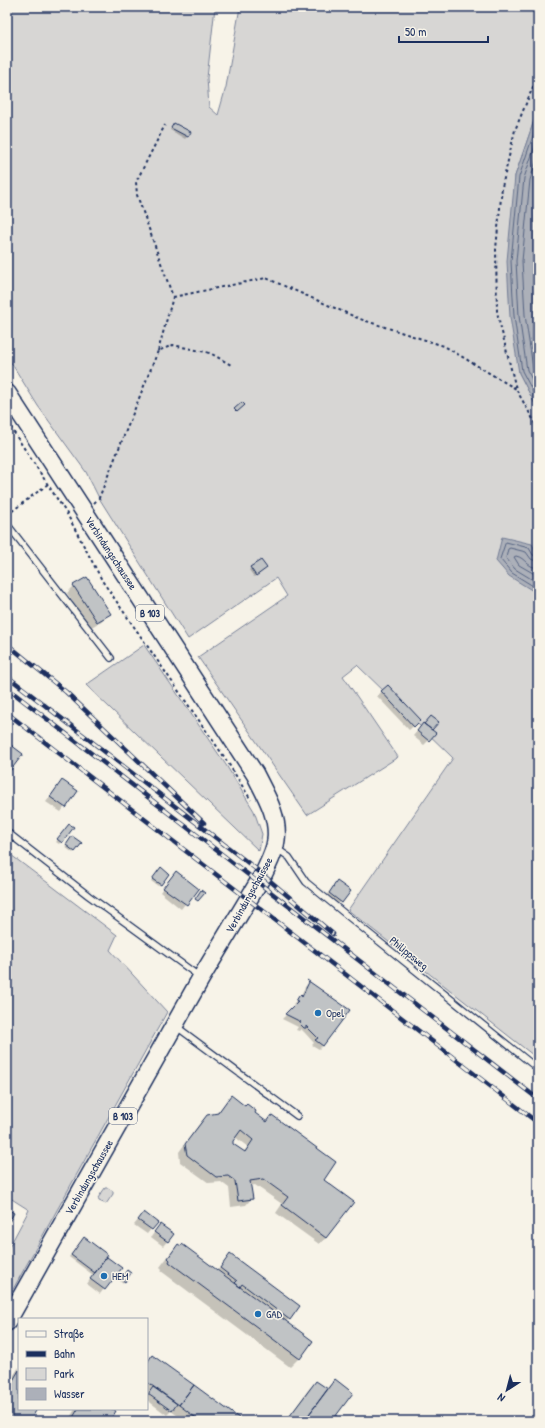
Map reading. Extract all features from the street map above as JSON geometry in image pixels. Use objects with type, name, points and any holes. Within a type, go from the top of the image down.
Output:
[{"type":"main road","name":"Verbindungschaussee","points":[[7,393],[54,479],[84,512],[255,774],[266,794],[276,826],[276,840],[263,875],[201,978],[7,1322]]},
{"type":"lane","points":[[7,524],[111,658]]},
{"type":"lane","points":[[7,832],[89,896],[201,978]]},
{"type":"lane","name":"Philippsweg","points":[[274,847],[289,858],[306,882],[538,1069]]},
{"type":"lane","points":[[175,1025],[297,1116]]},
{"type":"path","points":[[538,74],[515,130],[502,187],[496,248],[497,312],[516,389],[538,428]]},
{"type":"path","points":[[84,512],[99,498],[158,351],[173,297],[137,195],[136,182],[165,125]]},
{"type":"path","points":[[173,297],[266,278],[360,319],[444,346],[516,389]]},
{"type":"path","points":[[158,351],[173,345],[210,353],[231,365]]},
{"type":"path","points":[[7,422],[54,479],[67,514],[103,582],[225,758],[252,802]]},
{"type":"path","points":[[7,515],[54,479]]},
{"type":"green space","points":[[7,7],[215,7],[207,78],[209,107],[218,115],[226,87],[240,7],[538,7],[538,109],[515,176],[519,373],[538,410],[538,1059],[348,910],[453,758],[357,665],[343,676],[398,757],[307,815],[198,657],[287,596],[276,578],[188,639],[99,498],[86,472],[38,406],[7,356]]},
{"type":"green space","points":[[144,645],[226,765],[254,811],[262,834],[259,851],[86,685]]},
{"type":"green space","points":[[7,852],[117,935],[110,950],[167,1012],[7,1300],[7,1251],[29,1210],[7,1196]]},
{"type":"green space","points":[[105,1188],[113,1191],[113,1194],[106,1204],[99,1201],[98,1198]]},
{"type":"water","points":[[538,109],[538,410],[519,373],[510,317],[507,261],[515,176]]},
{"type":"water","points":[[502,537],[532,544],[538,556],[538,594],[509,576],[496,561]]},
{"type":"building","points":[[174,123],[191,132],[188,137],[171,128]]},
{"type":"building","points":[[242,402],[245,405],[237,412],[234,409]]},
{"type":"building","points":[[261,560],[267,568],[256,576],[250,567]]},
{"type":"building","points":[[87,577],[111,614],[97,622],[73,585]]},
{"type":"building","points":[[388,685],[421,720],[414,727],[381,691]]},
{"type":"building","points":[[431,716],[439,722],[432,730],[424,724]]},
{"type":"building","points":[[423,723],[436,733],[429,741],[417,731]]},
{"type":"building","points":[[7,742],[23,754],[10,771],[7,768]]},
{"type":"building","points":[[62,780],[78,791],[66,808],[50,797]]},
{"type":"building","points":[[69,824],[74,827],[62,843],[57,839]]},
{"type":"building","points":[[72,836],[82,843],[75,852],[66,845]]},
{"type":"building","points":[[161,867],[169,874],[161,885],[152,879]]},
{"type":"building","points":[[176,871],[199,889],[187,905],[163,888]]},
{"type":"building","points":[[337,881],[351,891],[342,903],[329,893]]},
{"type":"building","points":[[201,890],[205,893],[198,901],[195,899]]},
{"type":"building","name":"Opel","points":[[307,980],[350,1010],[323,1046],[315,1040],[318,1038],[306,1026],[306,1028],[304,1028],[299,1023],[301,1022],[285,1014],[298,1001],[296,1001],[301,994],[302,997],[309,982]]},
{"type":"building","points":[[231,1095],[245,1106],[247,1104],[256,1111],[255,1113],[267,1122],[272,1115],[336,1162],[324,1180],[354,1202],[326,1238],[282,1205],[288,1197],[263,1179],[250,1181],[253,1199],[238,1201],[235,1181],[228,1176],[216,1177],[187,1155],[185,1144],[207,1115],[218,1113]],"holes":[[[241,1130],[253,1140],[245,1152],[233,1144],[233,1141]]]},
{"type":"building","points":[[7,1209],[14,1213],[9,1222],[7,1221]]},
{"type":"building","points":[[144,1212],[158,1223],[152,1230],[138,1220]]},
{"type":"building","points":[[160,1224],[174,1234],[168,1242],[154,1232]]},
{"type":"building","points":[[84,1237],[108,1255],[95,1273],[71,1255]]},
{"type":"building","name":"GAD","points":[[178,1244],[181,1246],[182,1244],[313,1341],[300,1359],[169,1262],[170,1260],[168,1258]]},
{"type":"building","points":[[230,1254],[300,1306],[290,1320],[242,1284],[240,1287],[235,1283],[237,1281],[220,1268]]},
{"type":"building","name":"HEM","points":[[107,1257],[122,1268],[105,1290],[90,1279]]},
{"type":"building","points":[[127,1270],[131,1273],[125,1282],[121,1279]]},
{"type":"building","points":[[152,1355],[194,1385],[179,1405],[148,1383],[148,1361]]},
{"type":"building","points":[[18,1372],[18,1410],[36,1410],[30,1421],[7,1421],[7,1391]]},
{"type":"building","points":[[335,1379],[353,1393],[332,1421],[304,1421]]},
{"type":"building","points":[[316,1381],[328,1389],[304,1421],[286,1421]]},
{"type":"building","points":[[194,1385],[243,1421],[200,1421],[179,1405]]},
{"type":"building","points":[[153,1387],[177,1404],[172,1411],[148,1394]]},
{"type":"building","points":[[77,1410],[116,1411],[110,1421],[71,1421]]},
{"type":"railway","points":[[7,644],[66,692],[204,823]]},
{"type":"railway","points":[[7,676],[256,869],[333,934]]},
{"type":"railway","points":[[7,688],[538,1099]]},
{"type":"railway","points":[[7,713],[538,1123]]},
{"type":"place","name":"Opel","points":[[318,1013]]},
{"type":"place","name":"HEM","points":[[104,1276]]},
{"type":"place","name":"GAD","points":[[258,1314]]}]
